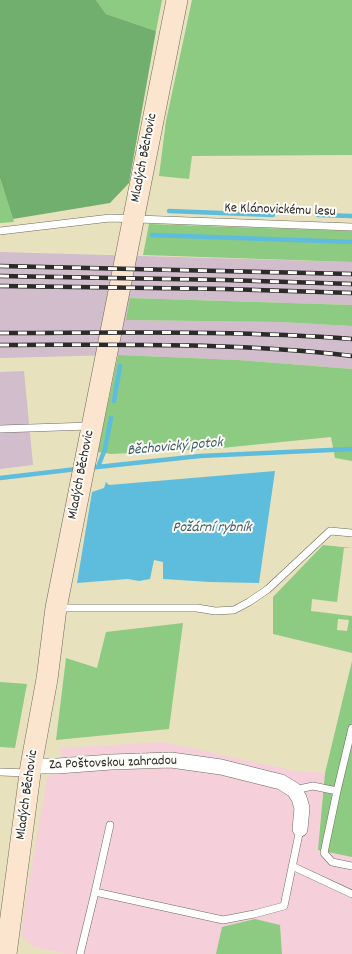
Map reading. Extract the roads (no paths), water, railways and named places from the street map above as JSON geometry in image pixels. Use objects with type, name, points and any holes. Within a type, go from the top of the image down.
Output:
[{"type":"street","name":"Mladých Běchovic","points":[[6,954],[31,770],[47,680],[56,608],[177,0]]},
{"type":"street","name":"Za Poštovskou zahradou","points":[[31,770],[58,766],[111,762],[171,760],[221,767],[270,778],[281,782],[294,790]]},
{"type":"street","points":[[294,790],[299,798],[302,808],[300,829]]},
{"type":"lane","name":"Ke Klánovickému lesu","points":[[0,231],[110,218],[352,227]]},
{"type":"lane","points":[[0,429],[92,426]]},
{"type":"lane","points":[[56,608],[197,608],[215,611],[234,610],[268,589],[330,531],[352,533]]},
{"type":"lane","points":[[352,728],[324,852],[332,862],[352,866]]},
{"type":"lane","points":[[0,772],[31,770]]},
{"type":"lane","points":[[294,790],[313,786],[337,791]]},
{"type":"lane","points":[[80,954],[110,825]]},
{"type":"lane","points":[[94,892],[223,920],[284,906],[300,829]]},
{"type":"lane","points":[[292,866],[352,894]]},
{"type":"water","name":"Požární rybník","points":[[275,471],[259,583],[163,579],[163,562],[154,560],[150,579],[139,581],[128,579],[77,583],[92,492],[104,488],[106,482],[109,485]]},
{"type":"waterway","points":[[169,211],[273,215]]},
{"type":"waterway","points":[[318,215],[352,216]]},
{"type":"waterway","points":[[152,235],[352,242]]},
{"type":"waterway","points":[[114,401],[120,366]]},
{"type":"waterway","points":[[98,467],[105,449],[111,418]]},
{"type":"waterway","name":"Běchovický potok","points":[[88,468],[200,456],[352,449]]},
{"type":"waterway","name":"Běchovický potok","points":[[0,478],[77,469]]},
{"type":"railway","points":[[0,266],[352,274]]},
{"type":"railway","points":[[0,276],[352,284]]},
{"type":"railway","points":[[0,286],[225,289],[352,293]]},
{"type":"railway","points":[[0,333],[220,333],[352,339]]},
{"type":"railway","points":[[0,345],[220,346],[264,348],[352,356]]}]
